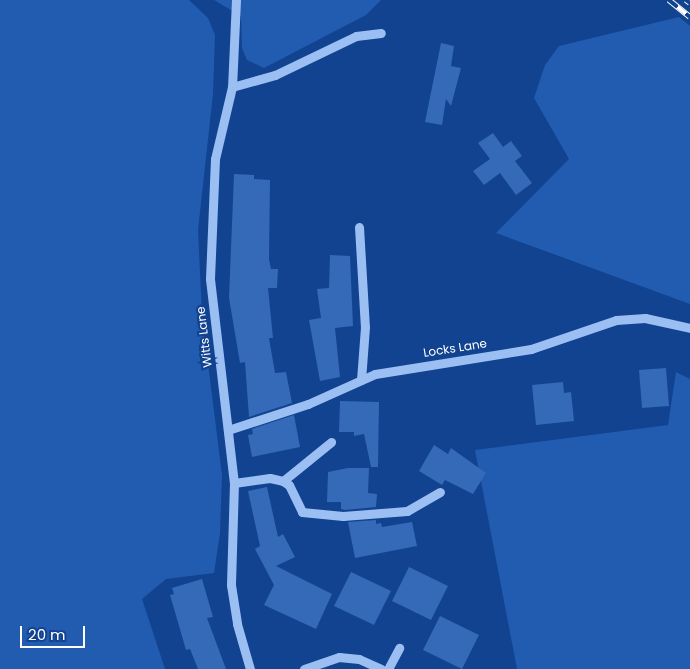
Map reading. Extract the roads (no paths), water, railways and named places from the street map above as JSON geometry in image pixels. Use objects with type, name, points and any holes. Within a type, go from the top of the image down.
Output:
[{"type":"street","name":"Witts Lane","points":[[236,0],[232,87],[215,158],[210,253],[212,308],[234,483],[231,585],[237,624],[250,669]]},
{"type":"street","points":[[232,87],[275,74],[356,36],[381,33]]},
{"type":"street","points":[[359,227],[365,327],[361,380]]},
{"type":"street","name":"Locks Lane","points":[[228,430],[308,404],[361,380],[395,370],[531,349],[630,317],[690,328]]},
{"type":"street","points":[[283,481],[331,442]]},
{"type":"street","points":[[234,483],[270,478],[283,481],[289,485],[299,509],[307,514],[343,516],[407,511],[440,492]]},
{"type":"street","points":[[388,669],[399,648]]},
{"type":"street","points":[[304,669],[339,656],[359,659],[381,669]]},
{"type":"railway","points":[[669,0],[690,17]]},
{"type":"railway","points":[[686,0],[690,3]]}]
